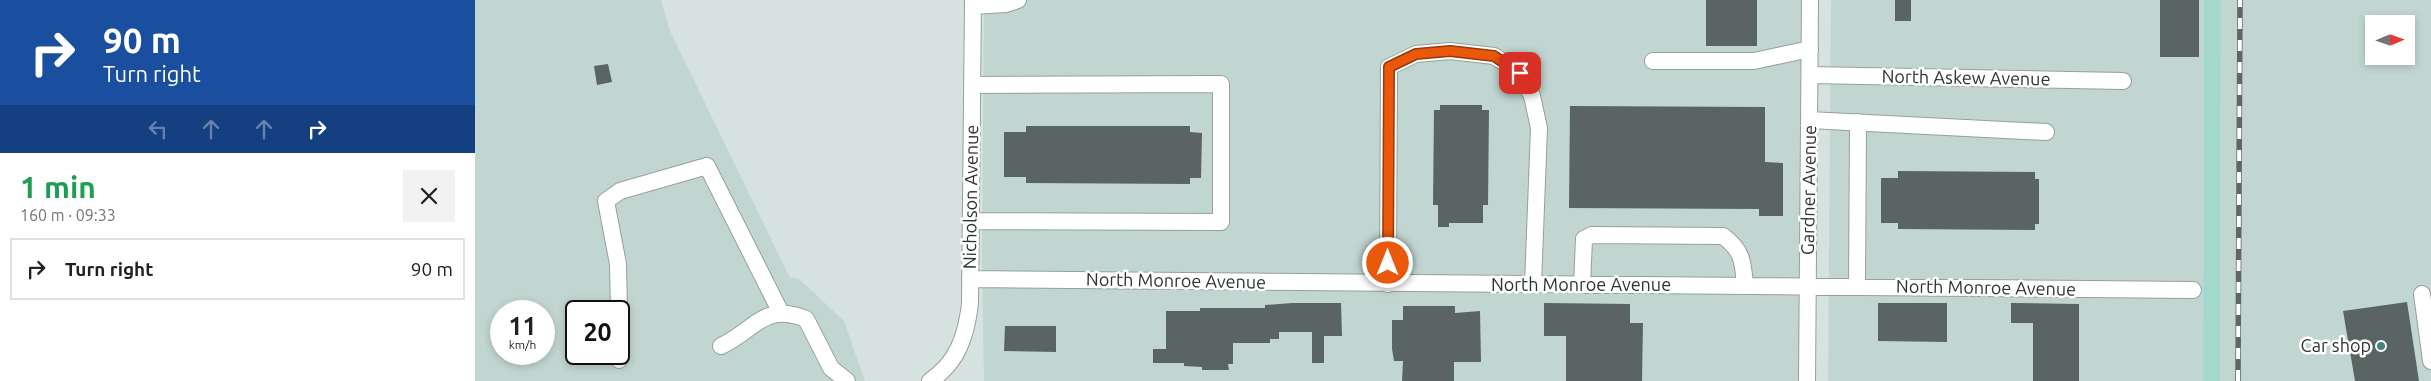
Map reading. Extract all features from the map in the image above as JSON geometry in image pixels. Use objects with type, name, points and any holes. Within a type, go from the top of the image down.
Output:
[{"type":"street","points":[[973,3],[1006,4],[1018,0]]},
{"type":"street","name":"Gardner Avenue","points":[[1807,381],[1810,0]]},
{"type":"street","name":"Nicholson Avenue","points":[[931,381],[948,367],[961,345],[968,318],[973,3]]},
{"type":"street","points":[[1653,61],[1754,61],[1810,49]]},
{"type":"street","points":[[1388,284],[1389,67],[1416,54],[1450,51],[1494,56],[1520,73],[1531,96],[1539,128],[1533,285]]},
{"type":"street","name":"North Askew Avenue","points":[[1809,75],[2123,81]]},
{"type":"street","points":[[971,221],[1221,222],[1221,84],[972,85]]},
{"type":"street","points":[[1809,120],[2046,132]]},
{"type":"street","points":[[1857,122],[1857,286]]},
{"type":"street","points":[[619,300],[619,264],[606,201],[620,191],[707,166],[781,313]]},
{"type":"street","points":[[1582,285],[1584,239],[1592,235],[1601,235],[1723,236],[1735,245],[1743,261],[1745,286]]},
{"type":"street","name":"North Monroe Avenue","points":[[970,279],[2193,290]]},
{"type":"street","points":[[2422,294],[2431,361]]},
{"type":"street","points":[[721,346],[737,338],[767,314],[791,313],[806,319],[831,368],[847,381]]},
{"type":"shaded area","points":[[475,0],[661,0],[670,31],[790,278],[798,278],[844,321],[865,381],[475,381]]},
{"type":"shaded area","points":[[984,0],[1802,0],[1799,381],[984,381],[982,258]]},
{"type":"shaded area","points":[[1831,0],[2204,0],[2203,381],[1828,381]]},
{"type":"shaded area","points":[[2221,0],[2431,0],[2431,381],[2220,381]]},
{"type":"green space","points":[[2204,0],[2221,0],[2220,381],[2203,381]]},
{"type":"building","points":[[1706,0],[1757,0],[1757,46],[1706,46]]},
{"type":"building","points":[[1895,0],[1911,0],[1911,21],[1895,21]]},
{"type":"building","points":[[2160,0],[2199,0],[2199,57],[2160,57]]},
{"type":"building","points":[[608,64],[612,82],[597,85],[594,66]]},
{"type":"building","points":[[1440,105],[1482,105],[1482,110],[1489,110],[1488,205],[1483,205],[1483,223],[1449,223],[1449,227],[1438,227],[1438,205],[1433,205],[1434,110],[1440,110]]},
{"type":"building","points":[[1570,106],[1765,107],[1765,162],[1783,163],[1783,216],[1759,216],[1759,209],[1569,208]]},
{"type":"building","points":[[1026,126],[1190,126],[1190,132],[1202,133],[1201,178],[1190,178],[1190,184],[1026,183],[1026,177],[1004,177],[1004,132],[1026,132]]},
{"type":"building","points":[[1898,171],[2035,172],[2035,179],[2039,179],[2039,224],[2035,224],[2035,230],[1898,229],[1898,223],[1881,223],[1881,178],[1898,178]]},
{"type":"building","name":"Car shop","points":[[2407,302],[2419,381],[2355,381],[2343,311]]},
{"type":"building","points":[[1341,303],[1342,336],[1324,336],[1324,363],[1312,363],[1312,332],[1279,332],[1279,339],[1270,339],[1270,343],[1233,343],[1233,364],[1228,364],[1229,370],[1202,370],[1202,367],[1184,366],[1184,363],[1153,363],[1153,349],[1166,349],[1166,311],[1200,311],[1200,308],[1265,308],[1265,305]]},
{"type":"building","points":[[1544,303],[1630,304],[1630,323],[1643,323],[1642,381],[1566,381],[1566,336],[1544,336]]},
{"type":"building","points":[[1878,303],[1947,303],[1947,342],[1878,341]]},
{"type":"building","points":[[2011,303],[2079,304],[2079,381],[2033,381],[2033,323],[2011,323]]},
{"type":"building","points":[[1403,306],[1455,306],[1455,313],[1480,311],[1481,362],[1454,362],[1454,381],[1402,381],[1403,361],[1394,361],[1392,349],[1392,320],[1403,320]]},
{"type":"building","points":[[1005,326],[1056,326],[1056,352],[1004,351]]},
{"type":"railway","points":[[2238,381],[2240,0]]},
{"type":"place","name":"Car shop","points":[[2381,346]]},
{"type":"route","points":[[1388,263],[1389,67],[1416,54],[1450,51],[1494,56],[1520,73]]}]
